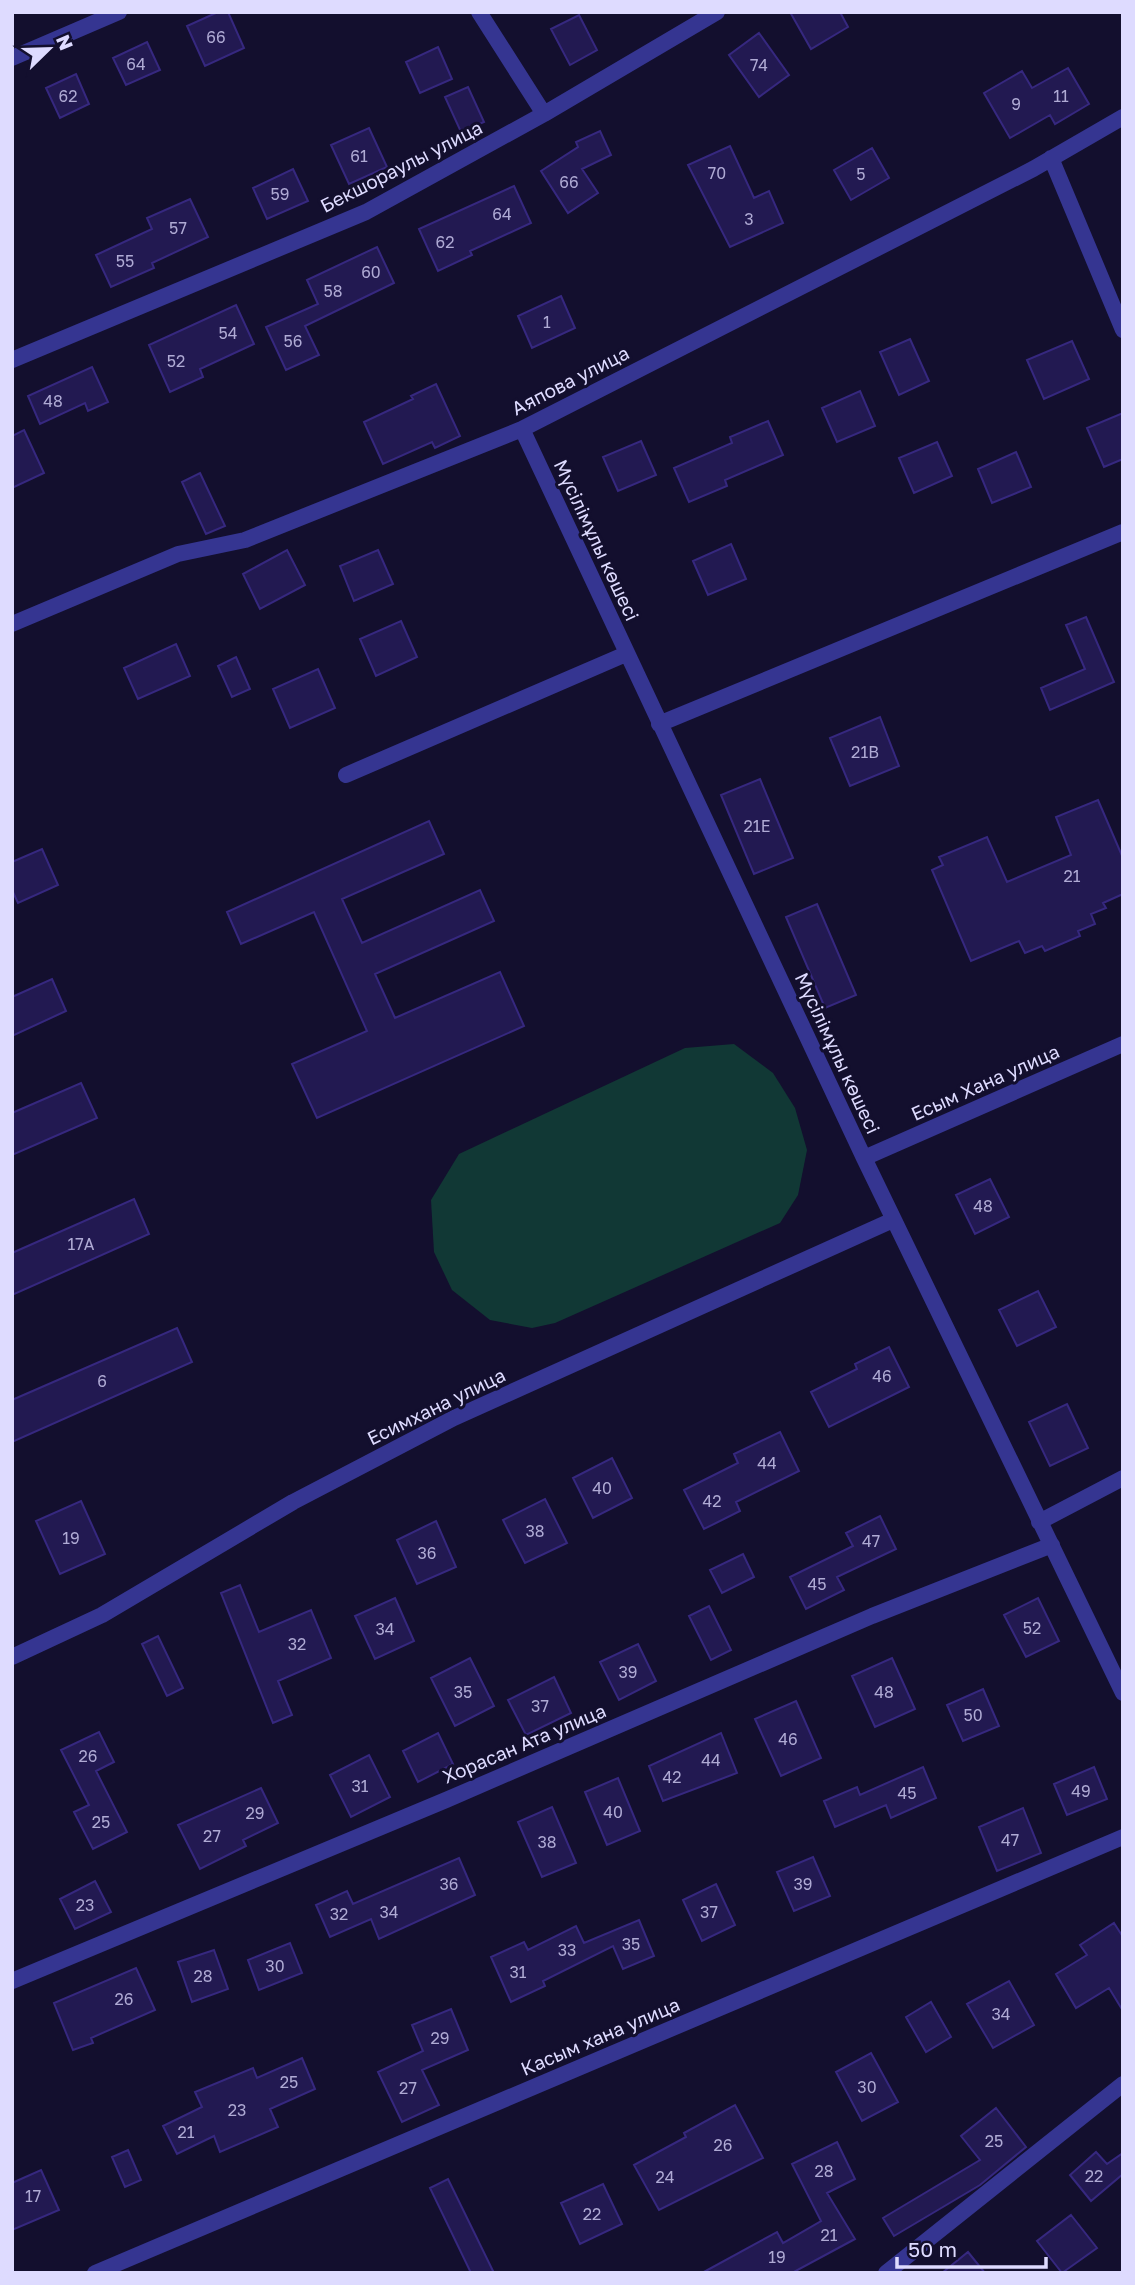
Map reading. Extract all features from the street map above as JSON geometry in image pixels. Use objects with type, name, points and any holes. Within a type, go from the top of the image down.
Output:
[{"type":"street","points":[[12,58],[119,12]]},
{"type":"street","points":[[479,12],[544,114]]},
{"type":"street","name":"Бекшораулы улица","points":[[12,360],[366,212],[544,114],[717,12]]},
{"type":"street","name":"Аяпова улица","points":[[12,624],[178,554],[245,540],[522,429],[1051,158],[1123,117]]},
{"type":"street","points":[[1051,158],[1123,330]]},
{"type":"street","name":"Мүсілімұлы көшесі","points":[[522,429],[893,1220],[1123,1693]]},
{"type":"street","points":[[659,724],[1123,532]]},
{"type":"street","points":[[346,775],[626,654]]},
{"type":"street","name":"Есым Хана улица","points":[[864,1158],[1123,1044]]},
{"type":"street","name":"Есимхана улица","points":[[12,1657],[102,1615],[293,1502],[454,1418],[893,1220]]},
{"type":"street","points":[[1039,1522],[1123,1478]]},
{"type":"street","name":"Хорасан Ата улица","points":[[12,1981],[446,1800],[872,1616],[1052,1545]]},
{"type":"street","name":"Касым хана улица","points":[[95,2273],[1123,1837]]},
{"type":"street","points":[[886,2273],[1123,2084]]},
{"type":"green space","points":[[734,1044],[773,1073],[795,1108],[807,1150],[798,1195],[780,1223],[555,1323],[532,1328],[490,1320],[452,1290],[434,1252],[431,1200],[459,1154],[685,1048]]},
{"type":"building","points":[[218,12],[228,12],[244,48],[205,66],[187,26]]},
{"type":"building","points":[[790,12],[840,12],[848,27],[811,49]]},
{"type":"building","points":[[579,15],[597,50],[570,65],[551,29]]},
{"type":"building","points":[[759,33],[789,75],[759,97],[729,55]]},
{"type":"building","points":[[147,42],[160,70],[126,85],[113,58]]},
{"type":"building","points":[[438,47],[452,79],[420,93],[406,62]]},
{"type":"building","points":[[1068,68],[1089,104],[1055,124],[1050,115],[1010,138],[984,93],[1022,71],[1032,88]]},
{"type":"building","points":[[76,74],[89,104],[60,118],[46,88]]},
{"type":"building","points":[[468,87],[484,122],[461,132],[445,97]]},
{"type":"building","points":[[369,128],[387,167],[349,184],[331,145]]},
{"type":"building","points":[[600,131],[611,155],[582,169],[598,193],[568,213],[541,171],[578,147],[576,142]]},
{"type":"building","points":[[730,146],[754,198],[769,191],[783,223],[730,247],[688,165]]},
{"type":"building","points":[[872,148],[889,178],[851,200],[834,170]]},
{"type":"building","points":[[293,169],[308,201],[267,219],[253,188]]},
{"type":"building","points":[[514,186],[531,223],[470,251],[472,255],[438,271],[419,229]]},
{"type":"building","points":[[190,199],[208,237],[152,263],[154,268],[111,287],[96,255],[152,229],[147,218]]},
{"type":"building","points":[[377,247],[394,283],[305,326],[319,355],[286,370],[266,327],[318,304],[307,280]]},
{"type":"building","points":[[561,296],[575,328],[532,348],[518,316]]},
{"type":"building","points":[[236,305],[254,344],[200,369],[203,377],[170,392],[149,345]]},
{"type":"building","points":[[910,339],[929,381],[899,395],[880,352]]},
{"type":"building","points":[[1072,341],[1089,379],[1044,399],[1027,360]]},
{"type":"building","points":[[92,367],[108,402],[88,411],[85,403],[40,424],[28,396]]},
{"type":"building","points":[[436,384],[460,436],[435,448],[432,442],[383,464],[364,422],[413,399],[411,396]]},
{"type":"building","points":[[860,391],[875,426],[837,442],[822,408]]},
{"type":"building","points":[[1123,413],[1123,459],[1104,467],[1087,428]]},
{"type":"building","points":[[768,421],[783,455],[725,480],[727,486],[689,502],[674,468],[732,443],[730,437]]},
{"type":"building","points":[[24,430],[44,473],[12,488],[12,436]]},
{"type":"building","points":[[641,441],[656,475],[618,491],[603,457]]},
{"type":"building","points":[[937,442],[952,476],[914,493],[899,458]]},
{"type":"building","points":[[1016,452],[1031,487],[992,503],[978,469]]},
{"type":"building","points":[[200,473],[225,526],[206,534],[182,482]]},
{"type":"building","points":[[731,544],[746,579],[708,595],[693,561]]},
{"type":"building","points":[[287,550],[305,585],[260,609],[243,574]]},
{"type":"building","points":[[378,550],[393,584],[354,601],[340,566]]},
{"type":"building","points":[[1086,617],[1114,682],[1050,710],[1041,688],[1085,669],[1066,625]]},
{"type":"building","points":[[401,621],[417,657],[376,676],[360,639]]},
{"type":"building","points":[[176,644],[190,676],[138,699],[124,668]]},
{"type":"building","points":[[236,657],[250,689],[232,697],[218,666]]},
{"type":"building","points":[[318,669],[335,708],[290,728],[273,689]]},
{"type":"building","points":[[880,717],[899,766],[850,786],[830,738]]},
{"type":"building","points":[[760,779],[793,858],[754,874],[721,795]]},
{"type":"building","points":[[1098,800],[1123,858],[1123,894],[1103,903],[1106,908],[1091,914],[1095,924],[1078,931],[1080,936],[1045,951],[1042,946],[1025,953],[1019,941],[971,961],[932,870],[943,865],[939,857],[987,837],[1007,882],[1071,855],[1056,817]]},
{"type":"building","points":[[429,821],[444,854],[342,899],[362,943],[480,890],[494,921],[375,974],[395,1018],[500,972],[524,1026],[317,1118],[292,1064],[367,1031],[314,912],[241,944],[227,912]]},
{"type":"building","points":[[42,849],[58,885],[18,903],[12,890],[12,862]]},
{"type":"building","points":[[817,904],[856,995],[825,1008],[786,917]]},
{"type":"building","points":[[52,979],[66,1011],[12,1036],[12,997]]},
{"type":"building","points":[[81,1083],[97,1118],[12,1155],[12,1113]]},
{"type":"building","points":[[990,1179],[1009,1217],[975,1234],[956,1195]]},
{"type":"building","points":[[134,1199],[149,1234],[12,1295],[12,1253]]},
{"type":"building","points":[[1038,1291],[1056,1327],[1017,1346],[999,1310]]},
{"type":"building","points":[[177,1328],[192,1362],[12,1442],[12,1400]]},
{"type":"building","points":[[889,1347],[909,1387],[829,1427],[811,1392],[857,1369],[855,1364]]},
{"type":"building","points":[[1067,1404],[1088,1448],[1050,1466],[1029,1422]]},
{"type":"building","points":[[780,1432],[799,1471],[736,1502],[740,1511],[704,1529],[684,1490],[738,1463],[734,1454]]},
{"type":"building","points":[[612,1458],[632,1498],[593,1518],[573,1478]]},
{"type":"building","points":[[545,1499],[567,1543],[525,1563],[503,1520]]},
{"type":"building","points":[[81,1501],[105,1554],[60,1574],[36,1521]]},
{"type":"building","points":[[880,1516],[896,1549],[837,1577],[844,1590],[806,1609],[790,1577],[853,1546],[846,1533]]},
{"type":"building","points":[[436,1521],[456,1567],[417,1584],[397,1540]]},
{"type":"building","points":[[743,1554],[754,1577],[722,1593],[710,1570]]},
{"type":"building","points":[[240,1585],[259,1632],[311,1610],[331,1658],[278,1681],[292,1715],[273,1723],[221,1593]]},
{"type":"building","points":[[395,1598],[414,1641],[375,1659],[355,1616]]},
{"type":"building","points":[[1038,1598],[1059,1641],[1026,1657],[1004,1615]]},
{"type":"building","points":[[709,1606],[731,1650],[711,1660],[689,1616]]},
{"type":"building","points":[[158,1636],[183,1688],[167,1696],[142,1644]]},
{"type":"building","points":[[638,1644],[656,1681],[619,1700],[600,1662]]},
{"type":"building","points":[[470,1658],[494,1706],[455,1726],[431,1678]]},
{"type":"building","points":[[892,1658],[915,1709],[875,1727],[852,1676]]},
{"type":"building","points":[[554,1677],[571,1713],[526,1735],[508,1700]]},
{"type":"building","points":[[983,1689],[999,1726],[963,1741],[947,1705]]},
{"type":"building","points":[[796,1701],[821,1758],[781,1776],[755,1719]]},
{"type":"building","points":[[99,1732],[114,1762],[96,1771],[127,1832],[93,1849],[74,1812],[89,1805],[61,1750]]},
{"type":"building","points":[[438,1733],[453,1764],[418,1782],[403,1751]]},
{"type":"building","points":[[721,1733],[737,1773],[663,1801],[649,1766]]},
{"type":"building","points":[[369,1755],[390,1797],[351,1817],[330,1775]]},
{"type":"building","points":[[923,1767],[936,1798],[891,1818],[886,1805],[835,1827],[824,1801],[857,1787],[860,1795]]},
{"type":"building","points":[[1094,1767],[1107,1799],[1067,1815],[1054,1784]]},
{"type":"building","points":[[618,1778],[640,1831],[607,1845],[585,1792]]},
{"type":"building","points":[[261,1788],[278,1823],[243,1840],[246,1846],[200,1869],[178,1825]]},
{"type":"building","points":[[552,1807],[576,1863],[542,1877],[518,1822]]},
{"type":"building","points":[[1023,1808],[1041,1853],[997,1871],[979,1827]]},
{"type":"building","points":[[813,1857],[830,1896],[794,1911],[777,1872]]},
{"type":"building","points":[[459,1858],[475,1895],[379,1939],[371,1919],[330,1937],[316,1905],[347,1891],[353,1904]]},
{"type":"building","points":[[95,1881],[111,1912],[75,1929],[60,1899]]},
{"type":"building","points":[[716,1884],[735,1925],[702,1941],[683,1900]]},
{"type":"building","points":[[639,1920],[654,1956],[623,1969],[613,1946],[543,1981],[545,1986],[511,2002],[491,1957],[524,1942],[528,1950],[576,1926],[584,1943]]},
{"type":"building","points":[[1114,1923],[1123,1937],[1123,2011],[1109,1988],[1076,2008],[1056,1974],[1087,1955],[1080,1945]]},
{"type":"building","points":[[290,1943],[302,1973],[259,1990],[248,1960]]},
{"type":"building","points":[[214,1950],[228,1989],[192,2002],[178,1962]]},
{"type":"building","points":[[136,1968],[155,2010],[91,2038],[93,2043],[73,2050],[54,2003]]},
{"type":"building","points":[[1009,1981],[1034,2025],[993,2048],[967,2004]]},
{"type":"building","points":[[931,2002],[951,2037],[926,2052],[906,2017]]},
{"type":"building","points":[[451,2009],[468,2050],[422,2070],[439,2105],[402,2122],[378,2072],[423,2051],[412,2025]]},
{"type":"building","points":[[871,2053],[898,2102],[862,2121],[836,2072]]},
{"type":"building","points":[[302,2058],[315,2089],[270,2109],[278,2127],[220,2152],[214,2136],[177,2154],[163,2126],[202,2107],[195,2092],[253,2068],[257,2078]]},
{"type":"building","points":[[735,2105],[763,2158],[659,2210],[634,2165],[686,2137],[684,2133]]},
{"type":"building","points":[[996,2108],[1026,2147],[980,2185],[894,2236],[883,2218],[980,2160],[961,2136]]},
{"type":"building","points":[[837,2142],[855,2179],[827,2193],[855,2239],[792,2273],[702,2273],[777,2232],[783,2243],[821,2221],[792,2164]]},
{"type":"building","points":[[128,2150],[141,2180],[125,2187],[112,2157]]},
{"type":"building","points":[[1096,2152],[1107,2164],[1123,2153],[1123,2174],[1091,2201],[1070,2175]]},
{"type":"building","points":[[41,2170],[59,2210],[12,2230],[12,2183]]},
{"type":"building","points":[[448,2179],[494,2273],[471,2273],[430,2188]]},
{"type":"building","points":[[603,2184],[622,2224],[580,2244],[561,2203]]},
{"type":"building","points":[[1071,2215],[1097,2248],[1062,2273],[1037,2241]]},
{"type":"building","points":[[968,2252],[985,2273],[942,2273]]}]
